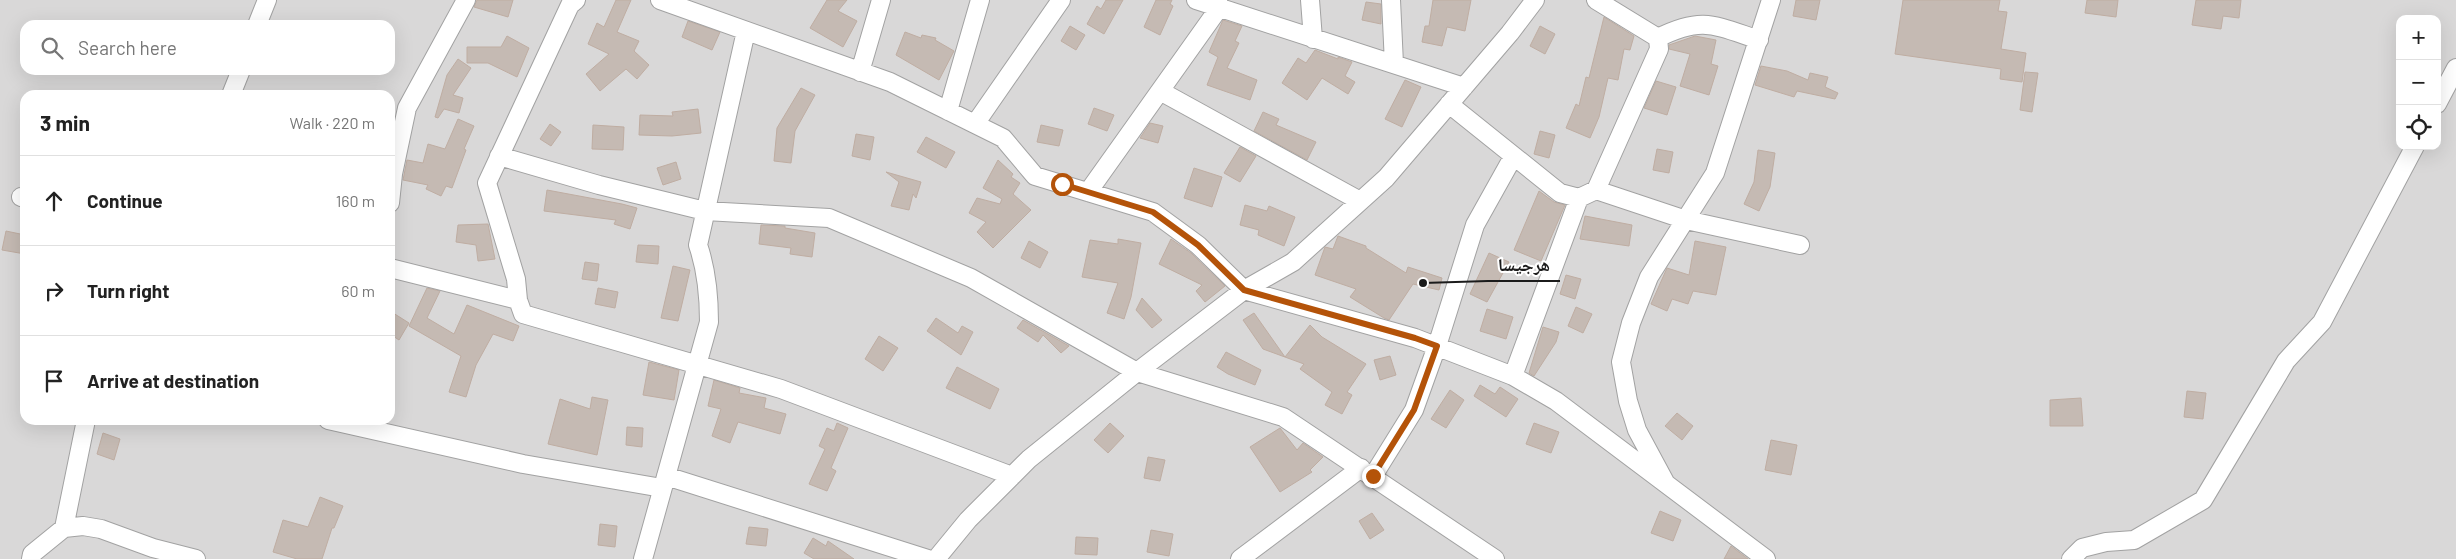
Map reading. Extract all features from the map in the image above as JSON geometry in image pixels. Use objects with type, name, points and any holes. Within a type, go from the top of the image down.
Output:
[{"type":"street","points":[[260,20],[267,0]]},
{"type":"street","points":[[395,165],[407,108],[466,0]]},
{"type":"street","points":[[660,0],[890,82],[1003,138],[1036,176],[1153,212],[1198,245],[1244,290],[1415,338],[1513,376],[1556,401],[1667,487],[1766,559]]},
{"type":"street","points":[[860,72],[881,0]]},
{"type":"street","points":[[948,111],[980,0]]},
{"type":"street","points":[[975,124],[1061,0]]},
{"type":"street","points":[[1196,0],[1219,4],[1314,38],[1464,87]]},
{"type":"street","points":[[1310,0],[1314,38]]},
{"type":"street","points":[[1391,0],[1394,64]]},
{"type":"street","points":[[936,559],[968,520],[1029,459],[1137,372],[1244,290],[1293,262],[1386,178],[1535,0]]},
{"type":"street","points":[[1596,0],[1658,38]]},
{"type":"street","points":[[1667,487],[1637,430],[1628,401],[1621,362],[1632,323],[1649,277],[1715,173],[1771,0]]},
{"type":"street","points":[[572,2],[487,183],[516,279],[518,300],[523,314],[697,363],[781,389],[1012,476]]},
{"type":"street","points":[[1088,192],[1219,4]]},
{"type":"street","points":[[1658,38],[1679,27],[1709,24],[1759,40]]},
{"type":"street","points":[[643,559],[709,322],[709,294],[705,267],[698,245],[746,31]]},
{"type":"street","points":[[1449,104],[1560,193],[1579,198],[1596,190],[1659,49],[1658,38]]},
{"type":"street","points":[[2441,96],[2456,68]]},
{"type":"street","points":[[233,90],[239,75]]},
{"type":"street","points":[[1160,91],[1360,201]]},
{"type":"street","points":[[2071,559],[2082,548],[2106,542],[2134,540],[2203,500],[2286,361],[2322,322],[2413,150]]},
{"type":"street","points":[[499,156],[599,185],[705,211],[829,218],[971,278],[1137,372],[1283,417],[1495,559]]},
{"type":"street","points":[[1240,559],[1367,472],[1414,410],[1437,346],[1475,225],[1513,157]]},
{"type":"street","points":[[1596,190],[1686,220],[1800,245]]},
{"type":"street","points":[[1513,376],[1579,198]]},
{"type":"street","points":[[395,269],[518,300]]},
{"type":"street","points":[[64,528],[85,425]]},
{"type":"street","points":[[350,425],[523,464],[664,482],[928,559]]},
{"type":"street","points":[[30,559],[32,554],[64,528],[83,526],[101,529],[153,548],[196,559]]},
{"type":"shaded area","points":[[0,0],[2456,0],[2456,559],[0,559]]},
{"type":"building","points":[[477,0],[513,0],[508,17],[474,7]]},
{"type":"building","points":[[616,0],[631,0],[617,32],[639,41],[634,51],[649,65],[637,79],[626,69],[600,91],[586,74],[609,54],[588,44],[597,23],[604,27]]},
{"type":"building","points":[[827,0],[847,0],[838,11],[857,21],[843,47],[810,28]]},
{"type":"building","points":[[1106,0],[1123,0],[1104,34],[1087,24],[1097,6],[1101,9]]},
{"type":"building","points":[[1156,0],[1172,0],[1170,4],[1173,6],[1160,35],[1144,27]]},
{"type":"building","points":[[1433,0],[1471,0],[1465,31],[1447,27],[1442,46],[1422,42],[1425,26],[1429,26]]},
{"type":"building","points":[[1796,0],[1820,0],[1816,20],[1793,16]]},
{"type":"building","points":[[1903,0],[2000,0],[1998,11],[2007,12],[2001,49],[2026,53],[2022,82],[2000,79],[2001,69],[1895,54]]},
{"type":"building","points":[[2087,0],[2118,0],[2116,17],[2085,13]]},
{"type":"building","points":[[2196,0],[2241,0],[2239,18],[2223,16],[2221,29],[2192,25]]},
{"type":"building","points":[[1366,2],[1381,4],[1381,24],[1362,20]]},
{"type":"building","points":[[1604,17],[1634,36],[1630,50],[1624,49],[1618,80],[1608,78],[1599,117],[1590,138],[1566,128],[1576,104],[1579,106],[1586,77],[1589,78]]},
{"type":"building","points":[[1223,20],[1242,26],[1235,41],[1239,43],[1227,68],[1257,80],[1250,100],[1207,85],[1218,57],[1209,52]]},
{"type":"building","points":[[688,21],[720,32],[712,50],[682,37]]},
{"type":"building","points":[[1070,26],[1085,35],[1076,50],[1061,41]]},
{"type":"building","points":[[1540,26],[1555,34],[1545,54],[1530,46]]},
{"type":"building","points":[[905,32],[921,38],[922,35],[936,38],[935,40],[954,51],[939,80],[896,55]]},
{"type":"building","points":[[507,36],[529,48],[517,77],[488,63],[467,63],[467,47],[501,47]]},
{"type":"building","points":[[1695,36],[1716,40],[1711,64],[1718,66],[1709,95],[1680,86],[1690,54],[1669,49],[1669,45]]},
{"type":"building","points":[[1315,50],[1352,62],[1345,76],[1355,82],[1348,94],[1322,78],[1307,100],[1282,83],[1298,58],[1306,63]]},
{"type":"building","points":[[458,59],[471,68],[453,95],[463,98],[459,113],[444,109],[438,118],[435,117],[447,75]]},
{"type":"building","points":[[1761,66],[1787,71],[1808,80],[1810,73],[1828,77],[1825,87],[1838,93],[1835,99],[1797,91],[1794,97],[1755,85]]},
{"type":"building","points":[[2025,72],[2038,73],[2032,112],[2020,110]]},
{"type":"building","points":[[1405,80],[1421,87],[1402,127],[1385,119]]},
{"type":"building","points":[[1656,81],[1676,87],[1667,115],[1644,108]]},
{"type":"building","points":[[801,88],[815,95],[795,131],[791,163],[774,161],[777,128]]},
{"type":"building","points":[[1094,108],[1114,115],[1107,131],[1088,124]]},
{"type":"building","points":[[698,109],[701,133],[672,136],[639,135],[640,115],[673,116],[672,112]]},
{"type":"building","points":[[1263,112],[1279,119],[1276,125],[1316,142],[1307,160],[1254,131]]},
{"type":"building","points":[[458,119],[474,126],[464,149],[466,150],[452,188],[446,186],[441,196],[426,189],[428,185],[403,180],[407,160],[423,163],[428,144],[445,149]]},
{"type":"building","points":[[1150,123],[1163,126],[1158,143],[1140,138]]},
{"type":"building","points":[[550,124],[561,132],[551,146],[540,139]]},
{"type":"building","points":[[593,125],[624,127],[623,150],[592,149]]},
{"type":"building","points":[[1041,125],[1063,130],[1059,146],[1037,142]]},
{"type":"building","points":[[1540,131],[1555,135],[1549,158],[1534,154]]},
{"type":"building","points":[[856,134],[874,137],[870,160],[852,156]]},
{"type":"building","points":[[926,137],[955,152],[946,168],[917,152]]},
{"type":"building","points":[[1240,147],[1256,156],[1240,182],[1224,173]]},
{"type":"building","points":[[1657,149],[1673,152],[1669,173],[1653,170]]},
{"type":"building","points":[[1758,150],[1775,153],[1770,187],[1759,211],[1744,204],[1754,182]]},
{"type":"building","points":[[998,160],[1013,174],[1011,177],[1020,183],[1013,194],[1031,210],[993,248],[977,232],[986,222],[969,213],[977,198],[1000,204],[1002,199],[983,188]]},
{"type":"building","points":[[676,162],[681,179],[663,185],[657,168]]},
{"type":"building","points":[[1194,168],[1222,177],[1212,207],[1184,198]]},
{"type":"building","points":[[886,172],[921,182],[916,198],[913,194],[909,210],[891,206],[899,182]]},
{"type":"building","points":[[547,190],[637,208],[630,229],[614,224],[616,220],[544,211]]},
{"type":"building","points":[[1539,191],[1554,202],[1565,205],[1541,261],[1514,250]]},
{"type":"building","points":[[1245,205],[1267,211],[1269,206],[1295,217],[1284,246],[1258,235],[1259,230],[1240,225]]},
{"type":"building","points":[[1585,216],[1632,225],[1629,246],[1580,239]]},
{"type":"building","points":[[488,224],[495,259],[478,261],[476,245],[456,242],[458,225]]},
{"type":"building","points":[[761,225],[785,226],[785,228],[815,233],[812,257],[790,254],[791,248],[759,244]]},
{"type":"building","points":[[6,231],[20,234],[20,253],[2,250]]},
{"type":"building","points":[[1338,236],[1366,246],[1366,248],[1406,273],[1408,267],[1442,278],[1439,290],[1413,284],[1389,320],[1384,318],[1350,297],[1356,289],[1315,275],[1325,247],[1333,249]]},
{"type":"building","points":[[1118,239],[1141,243],[1131,297],[1124,319],[1107,313],[1118,283],[1082,277],[1090,240],[1118,244]]},
{"type":"building","points":[[1171,239],[1191,253],[1225,286],[1205,302],[1196,291],[1202,285],[1159,264]]},
{"type":"building","points":[[1029,241],[1048,252],[1040,268],[1021,258]]},
{"type":"building","points":[[1695,241],[1726,247],[1716,295],[1693,291],[1688,304],[1672,299],[1667,311],[1651,304],[1667,268],[1689,275]]},
{"type":"building","points":[[638,245],[659,246],[658,264],[636,262]]},
{"type":"building","points":[[1489,253],[1509,262],[1487,302],[1470,294]]},
{"type":"building","points":[[585,262],[599,264],[597,281],[582,279]]},
{"type":"building","points":[[673,266],[690,270],[678,321],[661,318]]},
{"type":"building","points":[[1566,275],[1581,279],[1575,299],[1560,294]]},
{"type":"building","points":[[427,288],[440,291],[427,318],[454,334],[467,305],[519,326],[513,341],[493,334],[476,365],[466,397],[449,392],[461,356],[409,326]]},
{"type":"building","points":[[598,288],[618,292],[615,308],[595,304]]},
{"type":"building","points":[[1142,298],[1162,320],[1152,328],[1136,310]]},
{"type":"building","points":[[1576,307],[1592,314],[1583,333],[1568,326]]},
{"type":"building","points":[[1487,309],[1513,317],[1506,339],[1480,331]]},
{"type":"building","points":[[1254,313],[1285,357],[1310,325],[1322,337],[1366,364],[1347,392],[1352,395],[1342,414],[1325,405],[1332,392],[1300,369],[1304,364],[1263,349],[1243,320]]},
{"type":"building","points":[[395,314],[409,323],[399,340],[395,337]]},
{"type":"building","points":[[936,318],[958,333],[962,326],[973,332],[961,355],[927,331]]},
{"type":"building","points":[[1023,320],[1069,346],[1061,353],[1043,335],[1038,342],[1017,328]]},
{"type":"building","points":[[1543,327],[1559,332],[1556,342],[1534,376],[1529,373]]},
{"type":"building","points":[[879,336],[898,348],[883,371],[865,359]]},
{"type":"building","points":[[1226,352],[1261,370],[1255,385],[1228,374],[1217,367]]},
{"type":"building","points":[[1390,356],[1396,375],[1380,380],[1374,360]]},
{"type":"building","points":[[649,362],[679,370],[674,400],[643,395]]},
{"type":"building","points":[[957,367],[999,389],[990,409],[946,388]]},
{"type":"building","points":[[714,380],[740,388],[739,393],[766,398],[764,408],[786,414],[780,434],[738,422],[730,443],[712,436],[721,409],[708,406]]},
{"type":"building","points":[[1480,385],[1495,394],[1500,387],[1518,399],[1506,417],[1474,396]]},
{"type":"building","points":[[1450,390],[1464,400],[1446,428],[1431,419]]},
{"type":"building","points":[[2187,391],[2206,393],[2203,419],[2184,417]]},
{"type":"building","points":[[592,397],[608,400],[597,455],[548,444],[560,399],[590,409]]},
{"type":"building","points":[[2081,398],[2083,426],[2050,426],[2050,400]]},
{"type":"building","points":[[1677,413],[1693,426],[1682,440],[1665,426]]},
{"type":"building","points":[[837,423],[848,428],[831,468],[836,471],[827,491],[809,484],[825,449],[819,446],[827,428],[834,431]]},
{"type":"building","points":[[1110,423],[1124,436],[1108,453],[1094,440]]},
{"type":"building","points":[[1534,423],[1559,432],[1551,453],[1526,444]]},
{"type":"building","points":[[627,427],[643,428],[642,447],[626,445]]},
{"type":"building","points":[[1280,428],[1297,450],[1303,443],[1323,457],[1310,470],[1312,472],[1280,492],[1250,447]]},
{"type":"building","points":[[103,433],[120,439],[114,460],[97,454]]},
{"type":"building","points":[[1771,440],[1797,445],[1791,475],[1765,470]]},
{"type":"building","points":[[1148,457],[1165,460],[1160,481],[1144,478]]},
{"type":"building","points":[[320,497],[343,506],[334,528],[332,528],[322,559],[297,559],[273,552],[283,520],[308,527]]},
{"type":"building","points":[[1660,511],[1681,520],[1673,541],[1651,533]]},
{"type":"building","points":[[1372,513],[1384,530],[1370,539],[1359,521]]},
{"type":"building","points":[[600,524],[617,526],[615,547],[598,545]]},
{"type":"building","points":[[749,527],[768,529],[766,546],[746,544]]},
{"type":"building","points":[[1151,530],[1173,534],[1169,556],[1147,552]]},
{"type":"building","points":[[1076,537],[1098,538],[1097,555],[1075,554]]},
{"type":"building","points":[[813,538],[826,546],[828,541],[854,559],[814,559],[804,553]]},
{"type":"building","points":[[1731,546],[1748,559],[1724,559]]},
{"type":"place","name":"هرجيسا","points":[[1423,283]]},
{"type":"route","points":[[1062,184],[1153,212],[1198,245],[1244,290],[1415,338],[1437,346],[1414,410],[1373,476]]}]
